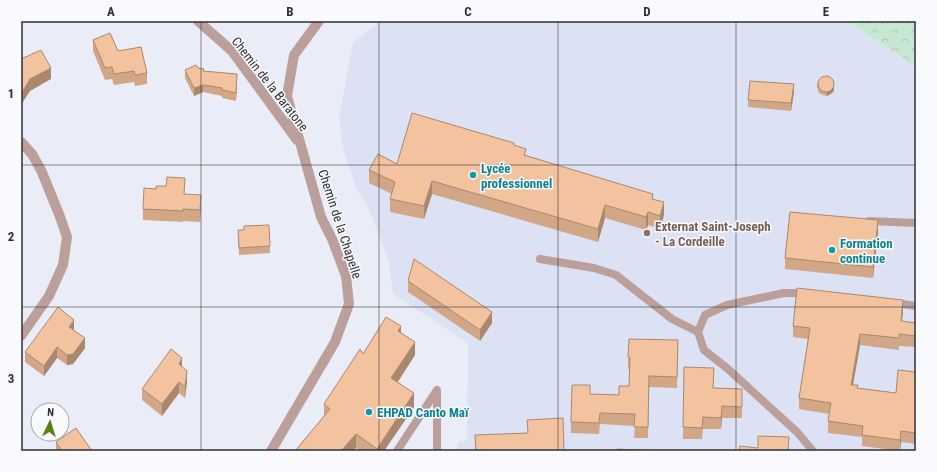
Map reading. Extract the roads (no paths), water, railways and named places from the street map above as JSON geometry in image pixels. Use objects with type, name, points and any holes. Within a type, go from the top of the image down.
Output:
[{"type":"street","name":"Chemin de la Baratone","points":[[198,21],[232,52],[302,147]]},
{"type":"street","name":"Chemin de la Chapelle","points":[[271,451],[335,342],[349,304],[346,276],[332,239],[321,217],[288,96],[294,55],[319,21]]},
{"type":"street","points":[[21,142],[32,154],[41,170],[67,237],[63,265],[49,296],[21,336]]},
{"type":"lane","points":[[861,221],[916,223]]},
{"type":"lane","points":[[540,259],[594,268],[616,276],[672,319],[698,332]]},
{"type":"lane","points":[[813,451],[797,432],[704,350],[698,332],[705,315],[727,305],[784,293],[816,294]]},
{"type":"lane","points":[[885,302],[916,306]]},
{"type":"lane","points":[[397,451],[437,390],[437,451]]},
{"type":"place","name":"Lycée professionnel","points":[[473,175]]},
{"type":"place","name":"Externat Saint-Joseph - La Cordeille","points":[[647,233]]},
{"type":"place","name":"Formation continue","points":[[832,250]]},
{"type":"place","name":"EHPAD Canto Maï","points":[[369,412]]}]
